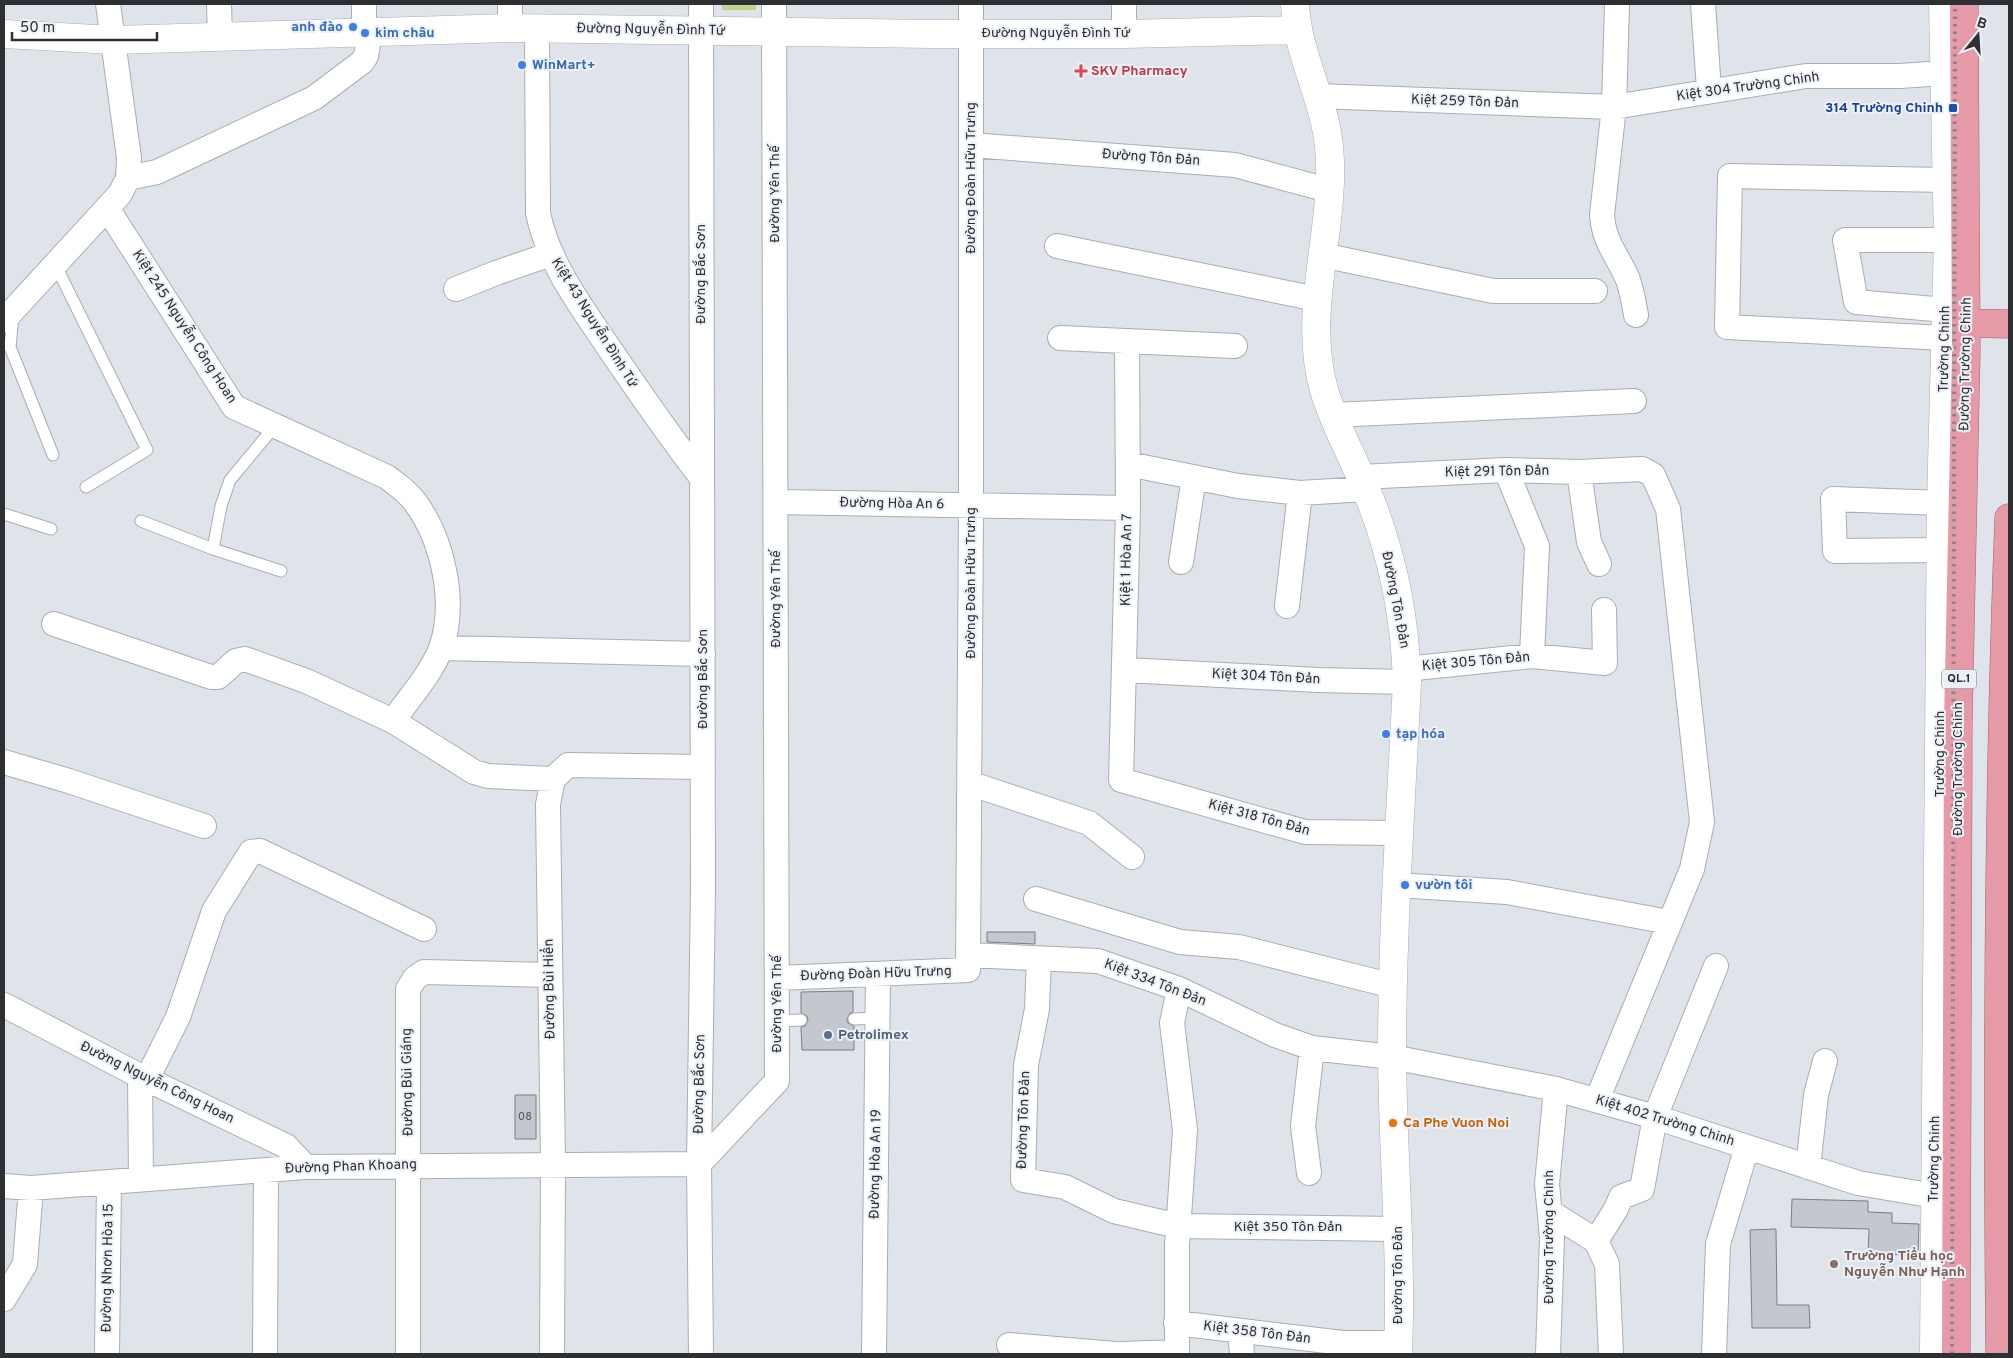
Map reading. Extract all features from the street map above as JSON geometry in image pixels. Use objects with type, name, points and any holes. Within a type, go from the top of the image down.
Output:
[{"type":"highway","name":"Đường Trường Chinh","points":[[1956,1354],[1958,723],[1952,324],[1964,4]]},
{"type":"highway","points":[[1952,324],[2009,324]]},
{"type":"highway","points":[[2003,1347],[2005,781],[2002,724],[2006,659],[2009,518]]},
{"type":"highway","points":[[1958,723],[2002,724]]},
{"type":"street","points":[[9,314],[120,194],[128,178],[129,158],[108,4]]},
{"type":"street","points":[[219,4],[220,37]]},
{"type":"street","points":[[128,178],[157,172],[314,98],[362,62],[366,56],[367,33],[364,4]]},
{"type":"street","name":"Đường Bắc Sơn","points":[[700,4],[712,32],[702,478],[703,767],[699,1164],[701,1354]]},
{"type":"street","name":"Đường Yên Thế","points":[[699,1164],[777,1081],[776,502],[767,31],[774,4]]},
{"type":"street","name":"Đường Đoàn Hữu Trưng","points":[[777,978],[827,984],[878,974],[968,970],[971,506],[971,4]]},
{"type":"street","points":[[1124,4],[1124,34]]},
{"type":"street","points":[[1617,4],[1614,107],[1602,215],[1603,228],[1610,249],[1628,279],[1636,315]]},
{"type":"street","points":[[1703,4],[1709,90]]},
{"type":"street","name":"Trường Chinh","points":[[1934,1354],[1941,503],[1952,324],[1943,73],[1943,4]]},
{"type":"street","name":"Đường Nguyễn Đình Tứ","points":[[4,34],[114,40],[367,33],[510,16],[537,28],[712,32],[1124,34],[1296,17]]},
{"type":"street","name":"Đường Tôn Đản","points":[[1296,17],[1329,146],[1328,190],[1317,299],[1318,361],[1324,390],[1363,483],[1390,567],[1403,632],[1406,675],[1393,986],[1392,1057],[1398,1229],[1398,1349]]},
{"type":"street","name":"Kiệt 43 Nguyễn Đình Tứ","points":[[537,28],[538,214],[542,233],[551,254],[589,319],[661,426],[702,478]]},
{"type":"street","name":"Kiệt 304 Trường Chinh","points":[[1614,107],[1709,90],[1806,76],[1943,73]]},
{"type":"street","name":"Kiệt 259 Tôn Đản","points":[[1317,96],[1614,107]]},
{"type":"street","name":"Đường Tôn Đản","points":[[971,145],[1235,165],[1328,190]]},
{"type":"street","points":[[1947,180],[1730,176],[1727,327],[1952,324]]},
{"type":"street","name":"Kiệt 245 Nguyễn Công Hoan","points":[[107,208],[234,406],[387,477],[404,489],[415,502],[432,534],[446,580],[446,623],[441,648],[434,663],[393,720]]},
{"type":"street","name":"Đường Trường Chinh","points":[[1948,240],[1844,240],[1856,302],[1952,324]]},
{"type":"street","points":[[1057,246],[1317,299]]},
{"type":"street","points":[[456,289],[551,254]]},
{"type":"street","points":[[1322,254],[1493,291],[1595,291]]},
{"type":"street","points":[[1060,338],[1235,346]]},
{"type":"street","name":"Kiệt 1 Hòa An 7","points":[[1121,780],[1128,508],[1127,341]]},
{"type":"street","points":[[1334,415],[1634,400]]},
{"type":"street","name":"Kiệt 291 Tôn Đản","points":[[1128,464],[1238,486],[1300,493],[1363,483],[1506,470],[1578,472],[1634,471],[1642,469],[1653,474],[1668,509],[1702,822],[1692,869],[1670,922]]},
{"type":"street","points":[[1506,470],[1537,546],[1532,656]]},
{"type":"street","points":[[1578,472],[1589,542],[1599,564]]},
{"type":"street","points":[[1181,562],[1194,477]]},
{"type":"street","points":[[1287,606],[1300,493]]},
{"type":"street","points":[[1941,503],[1833,499],[1835,551],[1941,550]]},
{"type":"street","name":"Đường Hòa An 6","points":[[776,502],[1128,508]]},
{"type":"street","name":"Kiệt 305 Tôn Đản","points":[[1406,675],[1532,656],[1605,663],[1604,610]]},
{"type":"street","points":[[54,624],[211,677],[224,674],[236,661],[246,659],[306,681],[393,720],[479,774],[553,779],[568,765],[703,767]]},
{"type":"street","points":[[441,648],[703,654]]},
{"type":"street","name":"Kiệt 304 Tôn Đản","points":[[1125,670],[1318,680],[1406,675]]},
{"type":"street","points":[[4,762],[70,781],[204,826]]},
{"type":"street","name":"Đường Bùi Hiển","points":[[552,1354],[553,1164],[548,804],[553,779]]},
{"type":"street","name":"Kiệt 318 Tôn Đản","points":[[1121,780],[1305,832],[1399,833]]},
{"type":"street","points":[[969,783],[1089,823],[1132,857]]},
{"type":"street","points":[[141,1178],[144,1078],[178,1016],[214,911],[252,852],[260,852],[424,929]]},
{"type":"street","points":[[1397,885],[1507,892],[1670,922],[1597,1100]]},
{"type":"street","points":[[1036,900],[1180,942],[1239,946],[1393,986]]},
{"type":"street","name":"Kiệt 334 Tôn Đản","points":[[968,955],[1098,961],[1179,989],[1275,1035],[1312,1048],[1392,1057]]},
{"type":"street","name":"Đường Tôn Đản","points":[[1039,958],[1037,1009],[1026,1065],[1022,1180],[1065,1187],[1114,1211],[1178,1226]]},
{"type":"street","points":[[1596,1241],[1616,1210],[1621,1197],[1642,1189],[1655,1117],[1716,966]]},
{"type":"street","name":"Đường Bùi Giáng","points":[[408,1354],[408,989],[415,978],[424,972],[549,975]]},
{"type":"street","name":"Đường Hòa An 19","points":[[874,1354],[878,974]]},
{"type":"street","points":[[1122,1354],[1177,1353],[1178,1226],[1184,1130],[1172,1023],[1179,989]]},
{"type":"street","name":"Đường Nguyễn Công Hoan","points":[[4,1006],[144,1078],[286,1146],[306,1167]]},
{"type":"street","points":[[1310,1173],[1303,1126],[1312,1048]]},
{"type":"street","name":"Kiệt 402 Trường Chinh","points":[[1392,1057],[1556,1089],[1655,1117],[1858,1184],[1935,1196]]},
{"type":"street","points":[[1808,1167],[1816,1095],[1825,1061]]},
{"type":"street","name":"Đường Trường Chinh","points":[[1548,1354],[1552,1238],[1547,1184],[1556,1089]]},
{"type":"street","points":[[1714,1354],[1718,1244],[1747,1147]]},
{"type":"street","name":"Đường Phan Khoang","points":[[4,1186],[31,1188],[141,1178],[306,1167],[699,1164]]},
{"type":"street","points":[[265,1354],[266,1171]]},
{"type":"street","name":"Đường Nhơn Hòa 15","points":[[107,1354],[109,1182]]},
{"type":"street","points":[[4,1299],[25,1264],[31,1188]]},
{"type":"street","points":[[1550,1212],[1596,1241],[1607,1264],[1611,1354]]},
{"type":"street","name":"Kiệt 350 Tôn Đản","points":[[1178,1226],[1398,1229]]},
{"type":"street","name":"Kiệt 358 Tôn Đản","points":[[1176,1323],[1398,1349]]},
{"type":"street","points":[[1240,1331],[1242,1354]]},
{"type":"street","points":[[1009,1345],[1115,1354]]},
{"type":"lane","points":[[55,264],[147,450],[86,487]]},
{"type":"lane","points":[[9,314],[10,347],[53,455]]},
{"type":"lane","points":[[213,549],[220,506],[230,480],[275,426]]},
{"type":"lane","points":[[4,514],[51,529]]},
{"type":"lane","points":[[141,521],[213,549],[281,571]]},
{"type":"lane","points":[[854,1018],[878,1018]]},
{"type":"lane","points":[[777,1021],[801,1020]]},
{"type":"green space","points":[[722,4],[756,4],[756,10],[722,10]]},
{"type":"building","points":[[987,932],[1035,932],[1035,944],[987,942]]},
{"type":"building","name":"Petrolimex","points":[[853,991],[853,1012],[850,1013],[847,1019],[848,1023],[854,1026],[854,1050],[802,1050],[801,1027],[805,1026],[808,1020],[807,1016],[801,1013],[801,992]]},
{"type":"building","points":[[515,1095],[536,1095],[536,1139],[515,1139]]},
{"type":"building","points":[[1792,1199],[1868,1201],[1868,1212],[1892,1213],[1892,1223],[1919,1224],[1918,1255],[1868,1254],[1869,1229],[1791,1227]]},
{"type":"building","points":[[1776,1229],[1777,1305],[1809,1305],[1810,1328],[1752,1328],[1750,1230]]},
{"type":"railway","points":[[1952,1354],[1955,4]]},
{"type":"place","name":"anh đào","points":[[353,27]]},
{"type":"place","name":"kim châu","points":[[365,33]]},
{"type":"place","name":"WinMart+","points":[[522,65]]},
{"type":"place","name":"SKV Pharmacy","points":[[1081,71]]},
{"type":"place","name":"314 Trường Chinh","points":[[1953,108]]},
{"type":"place","name":"tạp hóa","points":[[1386,734]]},
{"type":"place","name":"vườn tôi","points":[[1405,885]]},
{"type":"place","name":"Petrolimex","points":[[828,1035]]},
{"type":"place","name":"Ca Phe Vuon Noi","points":[[1393,1123]]},
{"type":"place","name":"Trường Tiểu học Nguyễn Như Hạnh","points":[[1834,1264]]}]
